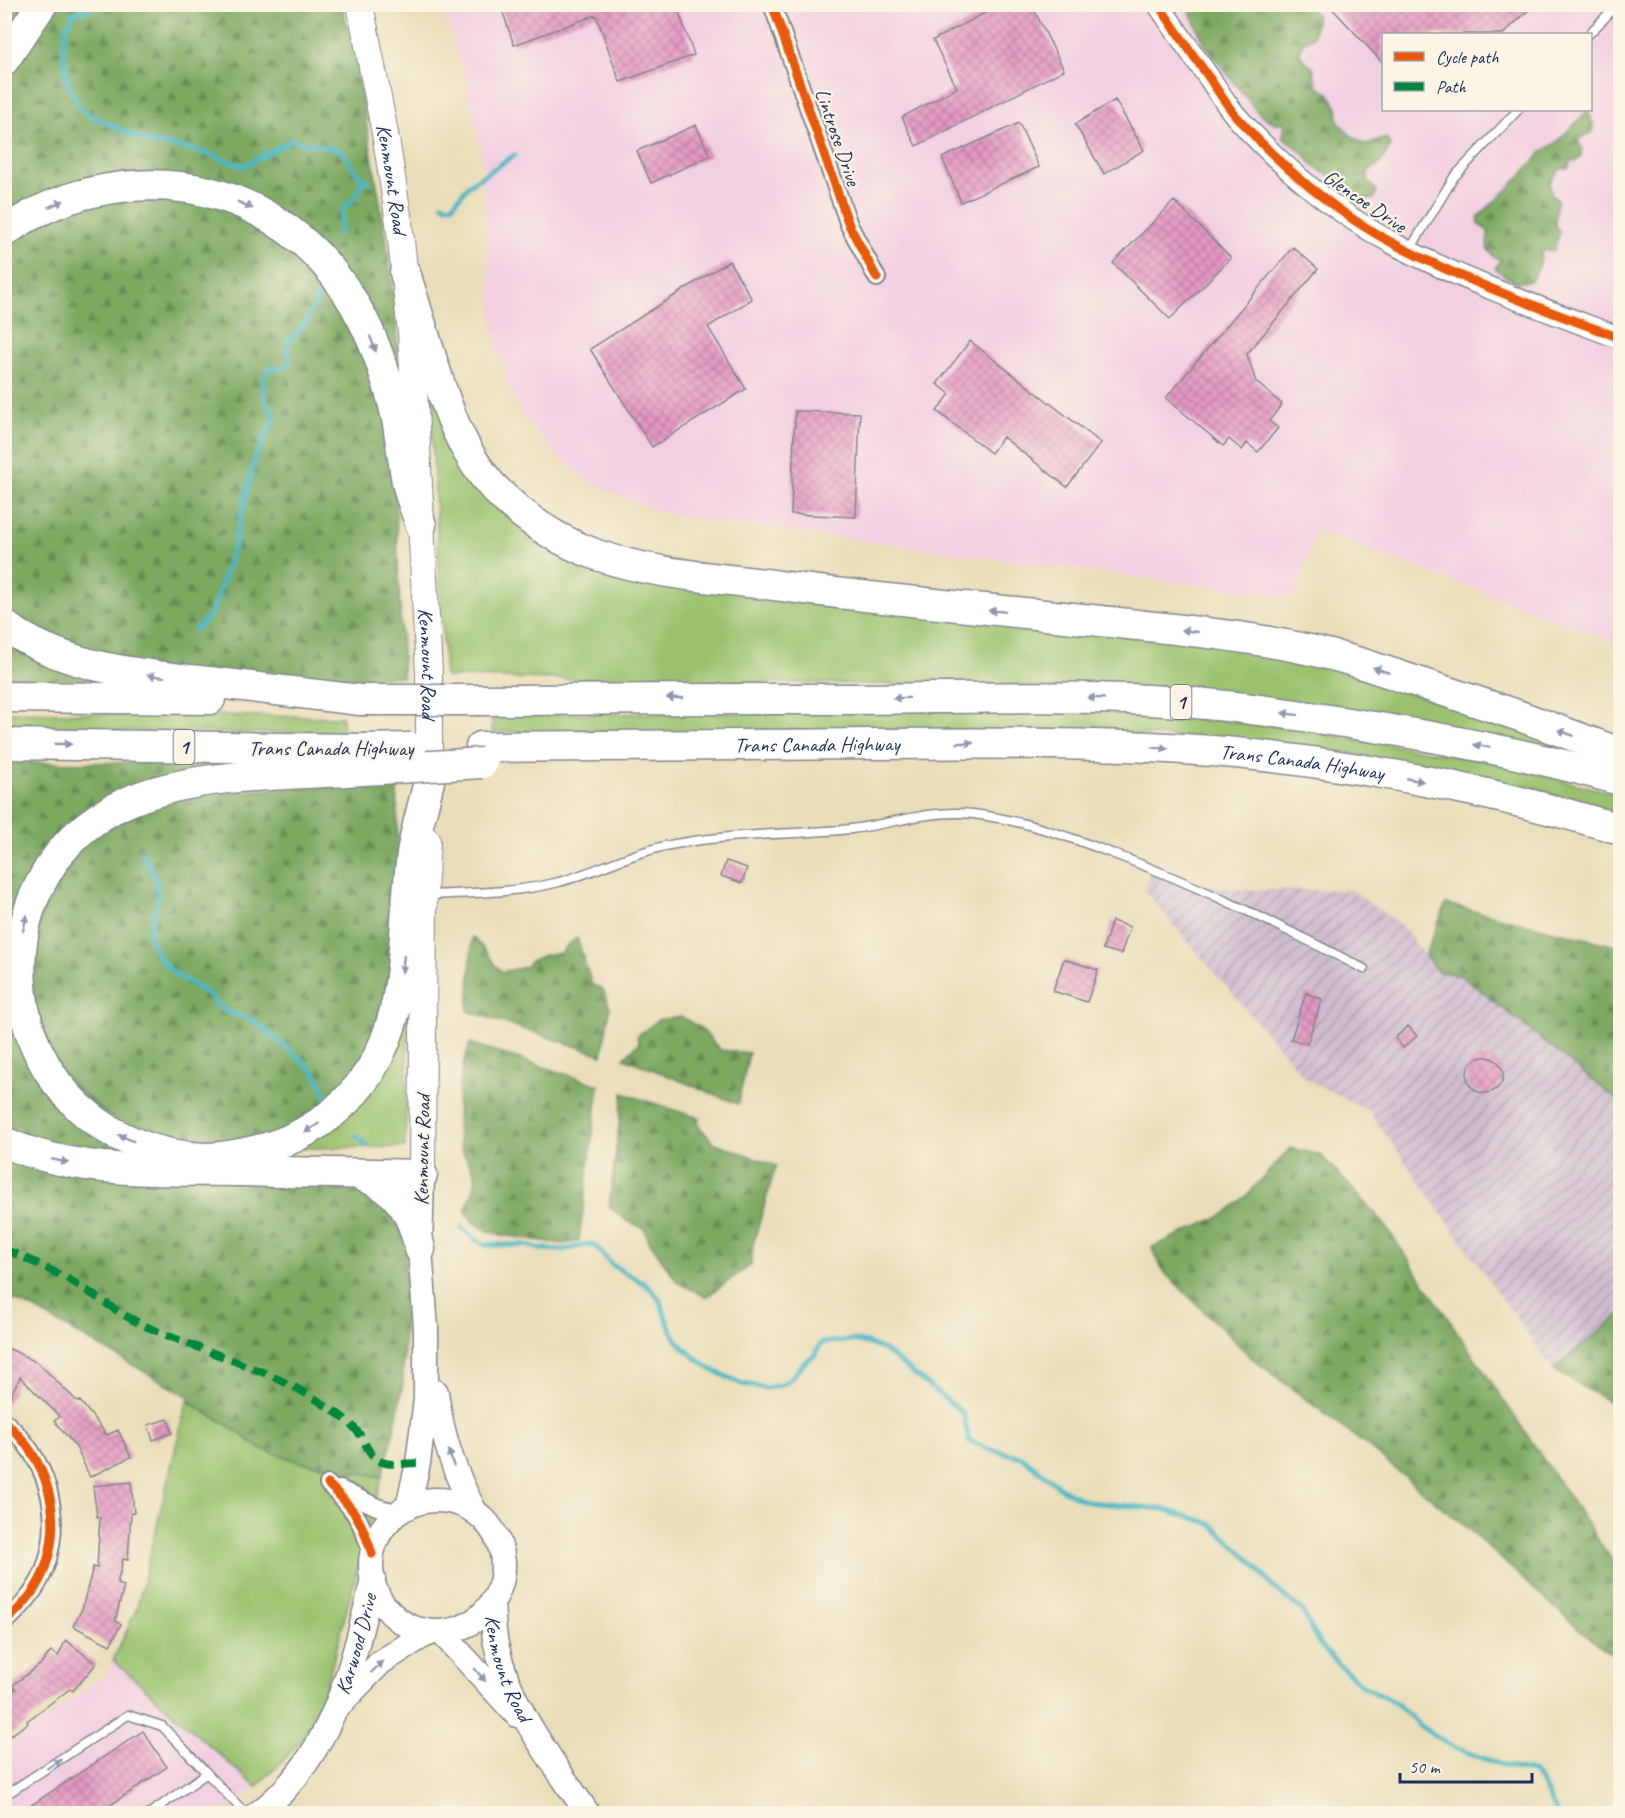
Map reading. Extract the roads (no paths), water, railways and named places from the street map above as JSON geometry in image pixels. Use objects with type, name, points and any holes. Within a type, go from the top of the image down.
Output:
[{"type":"highway","points":[[4,60],[42,4]]},
{"type":"highway","points":[[4,232],[36,213],[67,199],[126,186],[157,185],[188,187],[215,193],[263,213],[292,232],[330,268],[348,293],[364,322],[397,419],[408,484],[421,525]]},
{"type":"highway","points":[[405,273],[450,416],[469,454],[491,484],[514,508],[548,532],[585,550],[627,564],[690,575],[912,602],[1162,628],[1282,644],[1368,665],[1517,715],[1620,753]]},
{"type":"highway","points":[[4,626],[30,642],[57,654],[116,671],[360,700]]},
{"type":"highway","name":"1","points":[[4,697],[480,700],[1024,696],[1196,703],[1304,716],[1424,735],[1533,756],[1620,780]]},
{"type":"highway","name":"Trans Canada Highway","points":[[4,744],[363,759],[738,745],[1044,743],[1234,753],[1313,762],[1503,798],[1578,816],[1620,829]]},
{"type":"highway","points":[[363,759],[165,790],[127,802],[99,817],[67,844],[50,866],[33,897],[21,945],[21,997],[34,1043],[51,1075],[74,1103],[99,1124],[137,1143],[185,1156],[422,1168]]},
{"type":"highway","points":[[210,1158],[258,1150],[281,1144],[303,1134],[348,1100],[372,1068],[389,1029],[400,985],[413,847],[429,782]]},
{"type":"highway","points":[[4,1142],[41,1156],[94,1166],[196,1172],[353,1173],[422,1168]]},
{"type":"highway","points":[[353,1173],[382,1184],[401,1201],[415,1227],[420,1249]]},
{"type":"main road","name":"Kenmount Road","points":[[360,4],[399,222],[405,273],[415,393],[429,673],[420,1249],[426,1328],[440,1424],[458,1480],[475,1512]]},
{"type":"main road","points":[[373,67],[378,4]]},
{"type":"main road","name":"Kenmount Road","points":[[403,1510],[418,1463],[426,1399],[426,1328]]},
{"type":"main road","points":[[442,1500],[454,1502],[475,1512],[486,1521],[494,1533],[501,1553],[503,1575],[492,1602],[476,1620],[465,1626],[437,1632],[409,1626],[389,1611],[379,1596],[373,1579],[372,1554],[381,1531],[403,1510],[418,1503],[442,1500]]},
{"type":"main road","name":"Karwood Drive","points":[[257,1814],[302,1769],[320,1742],[335,1709],[360,1635],[373,1579]]},
{"type":"main road","name":"Kenmount Road","points":[[492,1602],[495,1642],[513,1692],[532,1732],[588,1814]]},
{"type":"main road","name":"Kenmount Road","points":[[437,1632],[532,1732]]},
{"type":"main road","name":"Karwood Drive","points":[[335,1709],[381,1662],[421,1637],[437,1632]]},
{"type":"street","name":"Lintrose Drive","points":[[772,4],[849,225],[877,278]]},
{"type":"street","name":"Glencoe Drive","points":[[1158,4],[1235,115],[1312,188],[1354,219],[1409,252],[1620,338]]},
{"type":"street","points":[[4,1421],[21,1436],[34,1453],[50,1495],[53,1519],[51,1545],[45,1569],[33,1591],[4,1623]]},
{"type":"street","points":[[372,1554],[364,1527],[353,1509],[328,1484],[376,1507],[403,1510]]},
{"type":"lane","points":[[1590,33],[1618,4]]},
{"type":"lane","points":[[1409,252],[1454,177],[1517,111]]},
{"type":"lane","points":[[424,895],[490,892],[543,885],[573,877],[649,850],[702,839],[826,831],[912,817],[970,814],[1025,824],[1075,839],[1148,866],[1271,921],[1364,969]]},
{"type":"lane","points":[[4,1796],[128,1715],[162,1726],[246,1814]]},
{"type":"lane","points":[[149,1814],[207,1773]]},
{"type":"waterway","points":[[94,4],[90,10],[72,13],[71,21],[66,26],[63,53],[67,81],[79,107],[89,115],[148,142],[195,150],[244,166],[292,140],[336,149],[343,152],[357,174],[370,183]]},
{"type":"waterway","points":[[442,204],[452,206],[469,185],[515,155]]},
{"type":"waterway","points":[[339,234],[342,213],[347,204],[355,198],[363,179]]},
{"type":"waterway","points":[[195,630],[211,614],[216,601],[233,549],[255,458],[274,419],[274,413],[265,400],[263,381],[269,368],[280,369],[290,361],[286,345],[305,324],[320,293]]},
{"type":"waterway","points":[[142,852],[153,875],[158,893],[149,933],[158,955],[170,969],[208,994],[220,1008],[253,1020],[295,1054],[319,1079],[328,1100]]},
{"type":"waterway","points":[[356,1136],[367,1145]]},
{"type":"waterway","points":[[462,1228],[486,1245],[526,1245],[541,1249],[564,1250],[591,1244],[612,1265],[652,1290],[659,1299],[670,1328],[687,1351],[710,1369],[742,1384],[766,1388],[781,1385],[815,1355],[821,1343],[851,1340],[867,1343],[884,1350],[963,1413],[969,1440],[988,1449],[1022,1457],[1063,1490],[1088,1502],[1162,1509],[1210,1523],[1255,1565],[1274,1588],[1302,1610],[1318,1642],[1363,1686],[1397,1704],[1420,1726],[1455,1748],[1505,1766],[1532,1772],[1540,1779],[1557,1814]]}]
